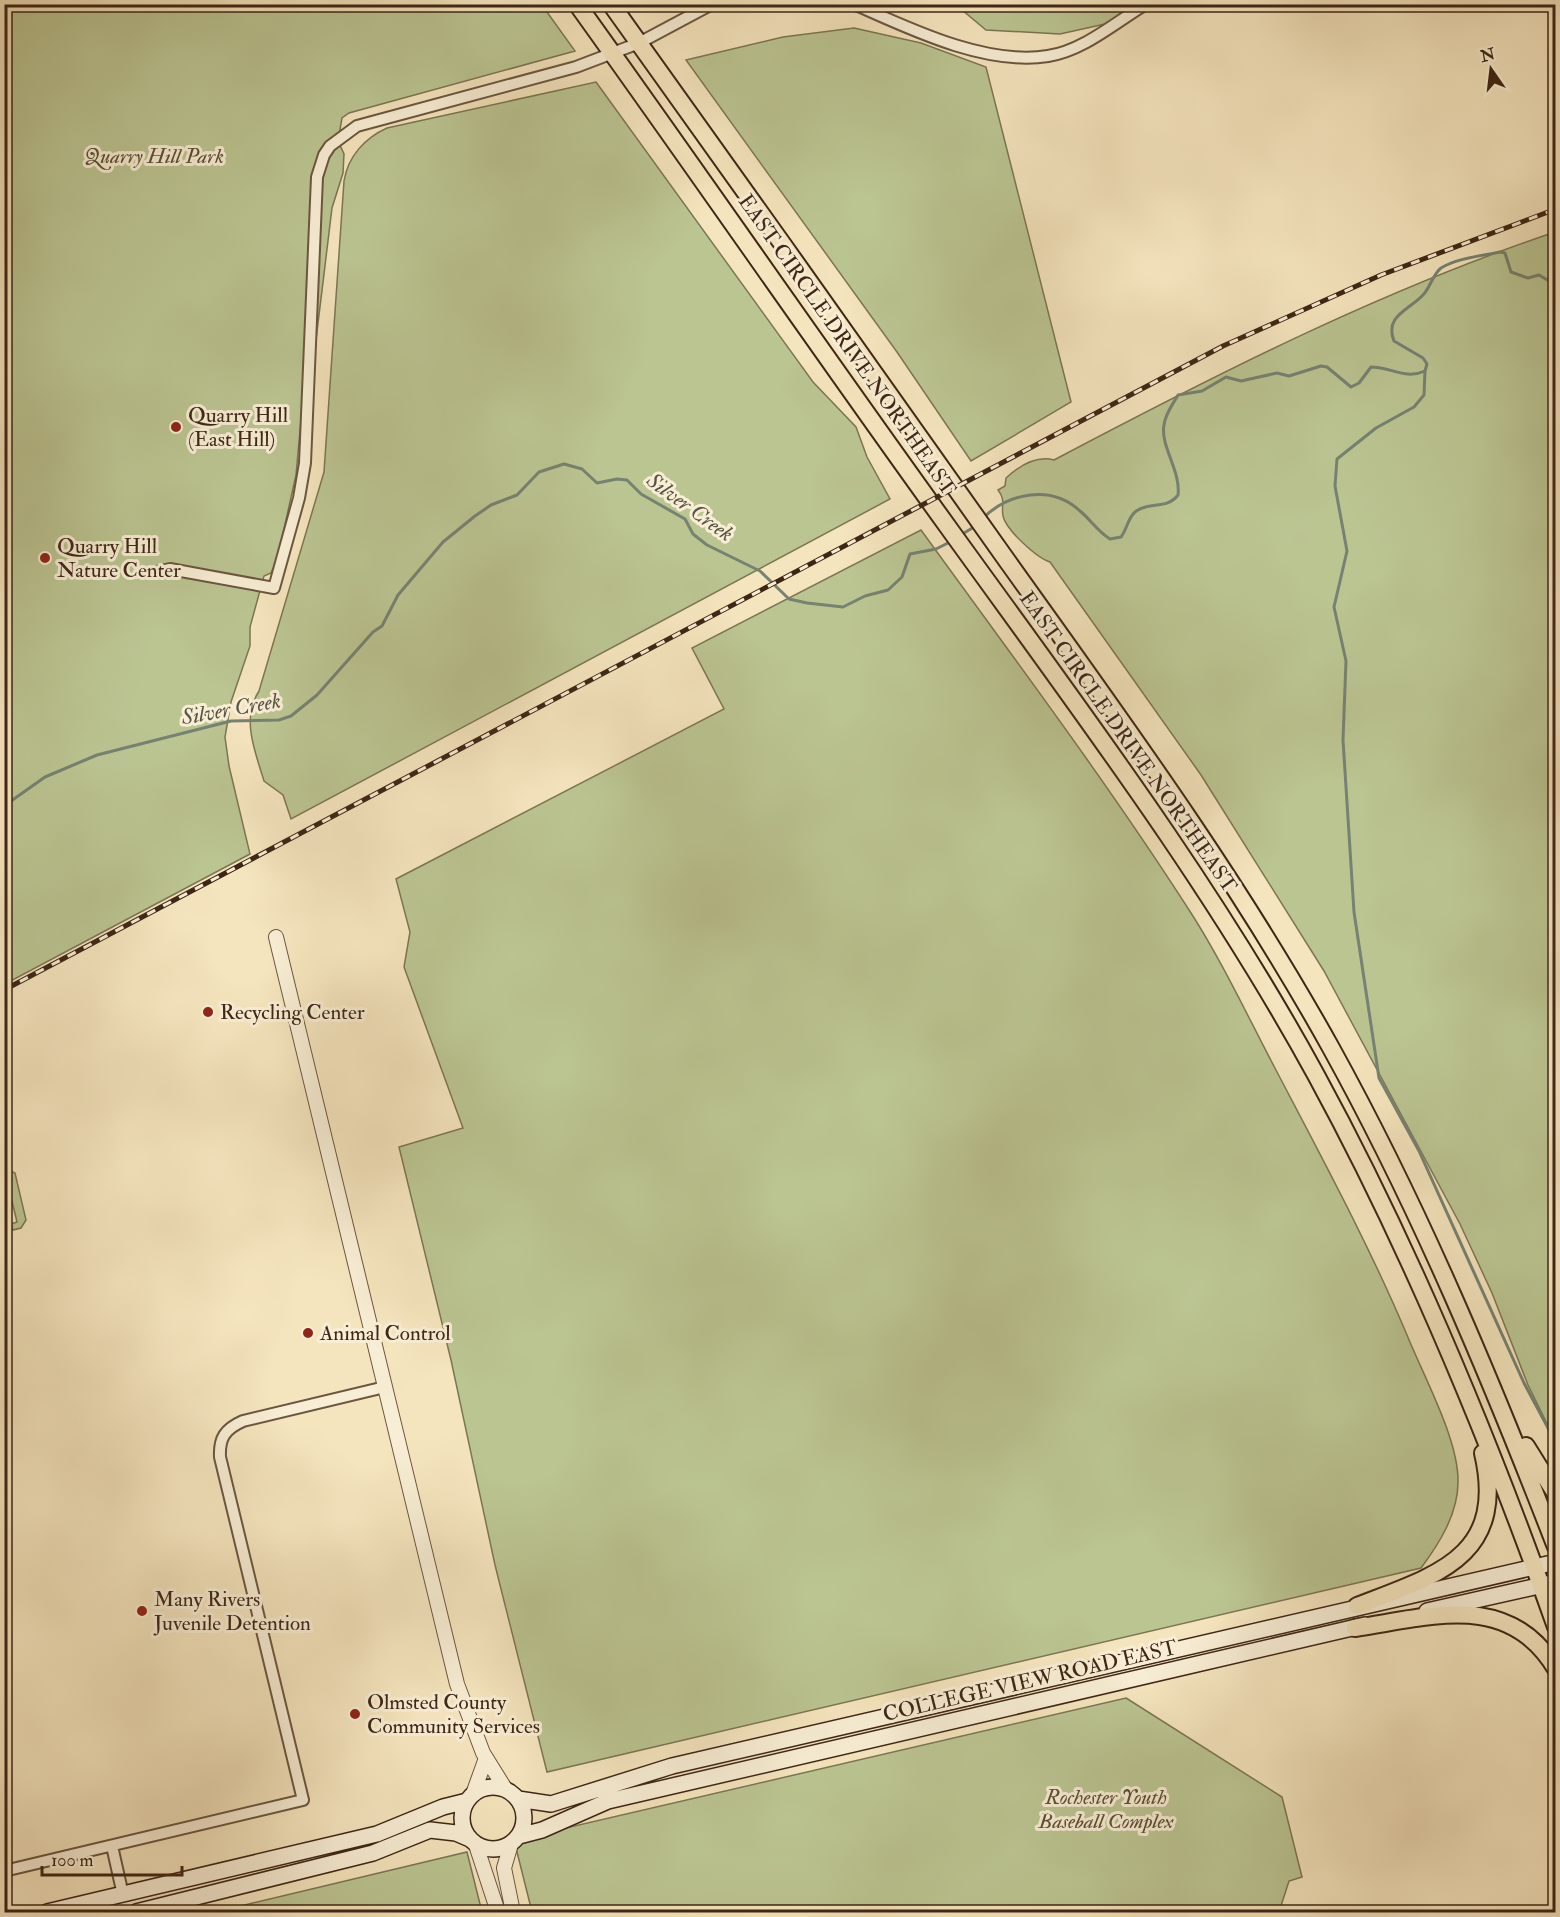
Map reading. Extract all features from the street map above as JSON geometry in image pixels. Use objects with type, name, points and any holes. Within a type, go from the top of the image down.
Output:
[{"type":"main road","name":"EAST CIRCLE DRIVE NORTHEAST","points":[[577,4],[1156,817],[1257,973],[1317,1077],[1398,1238],[1462,1380],[1535,1567],[1548,1584],[1556,1627]]},
{"type":"main road","name":"EAST CIRCLE DRIVE NORTHEAST","points":[[611,4],[1173,793],[1276,954],[1330,1046],[1392,1166],[1499,1399],[1556,1547]]},
{"type":"main road","points":[[1358,1606],[1443,1570],[1466,1551],[1480,1528],[1487,1505],[1488,1477],[1462,1380]]},
{"type":"main road","points":[[1499,1399],[1556,1494]]},
{"type":"main road","name":"COLLEGE VIEW ROAD EAST","points":[[512,1794],[551,1804],[682,1763],[1556,1562]]},
{"type":"main road","name":"COLLEGE VIEW ROAD EAST","points":[[515,1840],[608,1800],[1548,1584]]},
{"type":"main road","points":[[1355,1628],[1447,1614],[1480,1615],[1512,1624],[1528,1635],[1546,1653],[1556,1669]]},
{"type":"main road","points":[[47,1912],[377,1834],[470,1797],[483,1788],[512,1794],[525,1817],[515,1840],[494,1849],[456,1833],[430,1830],[373,1853],[136,1912]]},
{"type":"main road","points":[[470,1797],[462,1821],[473,1842]]},
{"type":"street","points":[[156,572],[170,569],[274,588],[299,498],[305,463],[316,189],[320,166],[330,146],[347,132],[367,122],[549,76],[613,54],[639,43],[712,4]]},
{"type":"street","points":[[854,4],[933,38],[1000,56],[1048,56],[1078,46],[1146,4]]},
{"type":"street","points":[[276,936],[457,1684],[486,1758],[512,1794]]},
{"type":"street","points":[[4,1871],[303,1800],[220,1446],[225,1432],[243,1421],[385,1387]]},
{"type":"street","points":[[470,1797],[486,1758]]},
{"type":"street","points":[[513,1912],[504,1869],[515,1840]]},
{"type":"street","points":[[473,1842],[498,1912]]},
{"type":"street","points":[[112,1846],[123,1894]]},
{"type":"green space","name":"Quarry Hill Park","points":[[5,5],[542,5],[575,51],[349,113],[342,118],[338,141],[344,154],[343,173],[332,208],[315,348],[305,376],[296,475],[277,560],[271,573],[264,576],[250,627],[250,646],[231,702],[225,737],[229,766],[250,854],[5,984]]},
{"type":"green space","points":[[880,5],[946,5],[929,9],[893,11]]},
{"type":"green space","points":[[946,5],[1138,5],[1105,24],[1060,34],[986,30],[962,10]]},
{"type":"green space","points":[[854,28],[921,43],[986,67],[1071,402],[971,461],[897,352],[686,60],[783,37]]},
{"type":"green space","points":[[596,82],[813,382],[856,427],[867,457],[890,499],[291,819],[283,795],[264,781],[250,724],[254,702],[324,472],[344,181],[349,164],[365,143],[387,128]]},
{"type":"green space","points":[[1556,232],[1555,1440],[1528,1385],[1492,1293],[1460,1224],[1324,971],[1201,775],[1050,562],[1030,549],[1005,522],[1003,500],[998,490],[1005,486],[1006,478],[1028,463],[1041,459],[1054,460],[1176,396],[1300,336],[1426,280]]},
{"type":"green space","points":[[921,530],[1126,816],[1191,913],[1225,971],[1361,1235],[1430,1388],[1447,1428],[1457,1465],[1458,1482],[1455,1506],[1441,1539],[1421,1568],[547,1772],[495,1565],[451,1360],[399,1147],[463,1128],[404,967],[410,932],[396,879],[724,709],[692,648]]},
{"type":"green space","points":[[4,1168],[15,1173],[26,1220],[21,1228],[13,1230],[11,1224],[17,1222]]},
{"type":"green space","name":"Rochester Youth Baseball Complex","points":[[1126,1698],[1282,1797],[1302,1877],[1289,1881],[1279,1912],[532,1912],[514,1840]]},
{"type":"green space","points":[[467,1852],[482,1912],[215,1912]]},
{"type":"waterway","name":"Silver Creek","points":[[983,518],[993,509],[1017,498],[1043,495],[1056,497],[1069,503],[1110,539],[1121,537],[1135,512],[1174,500],[1178,495],[1177,477],[1167,450],[1164,433],[1166,417],[1178,395],[1202,391],[1226,377],[1241,381],[1277,373],[1289,376],[1321,366],[1327,367],[1351,387],[1359,383],[1371,367],[1405,374],[1425,371],[1427,364],[1423,358],[1394,341],[1392,325],[1395,319],[1425,292],[1441,268],[1462,260],[1505,253],[1511,272],[1528,278],[1539,275],[1556,285]]},
{"type":"waterway","points":[[1425,371],[1424,395],[1414,407],[1376,428],[1337,459],[1335,486],[1347,551],[1334,607],[1346,661],[1343,740],[1354,912],[1379,1078],[1419,1151],[1524,1383],[1556,1443]]},
{"type":"waterway","name":"Silver Creek","points":[[4,806],[45,777],[97,755],[231,721],[279,720],[291,716],[317,695],[373,632],[382,626],[398,595],[443,542],[491,505],[517,495],[539,472],[564,464],[582,469],[597,483],[617,479],[627,480],[641,494],[685,519],[693,534],[707,545],[760,571],[789,599],[807,603],[843,607],[865,596],[888,590],[902,577],[910,554],[936,549],[952,541]]},
{"type":"waterway","name":"Silver Creek","points":[[959,536],[974,527]]},
{"type":"waterway","name":"Silver Creek","points":[[4,884],[4,901]]},
{"type":"railway","points":[[4,990],[1223,346],[1381,275],[1556,209]]},
{"type":"place","name":"Quarry Hill (East Hill)","points":[[176,427]]},
{"type":"place","name":"Quarry Hill Nature Center","points":[[45,558]]},
{"type":"place","name":"Recycling Center","points":[[208,1012]]},
{"type":"place","name":"Animal Control","points":[[308,1333]]},
{"type":"place","name":"Many Rivers Juvenile Detention","points":[[142,1611]]},
{"type":"place","name":"Olmsted County Community Services","points":[[355,1714]]}]
